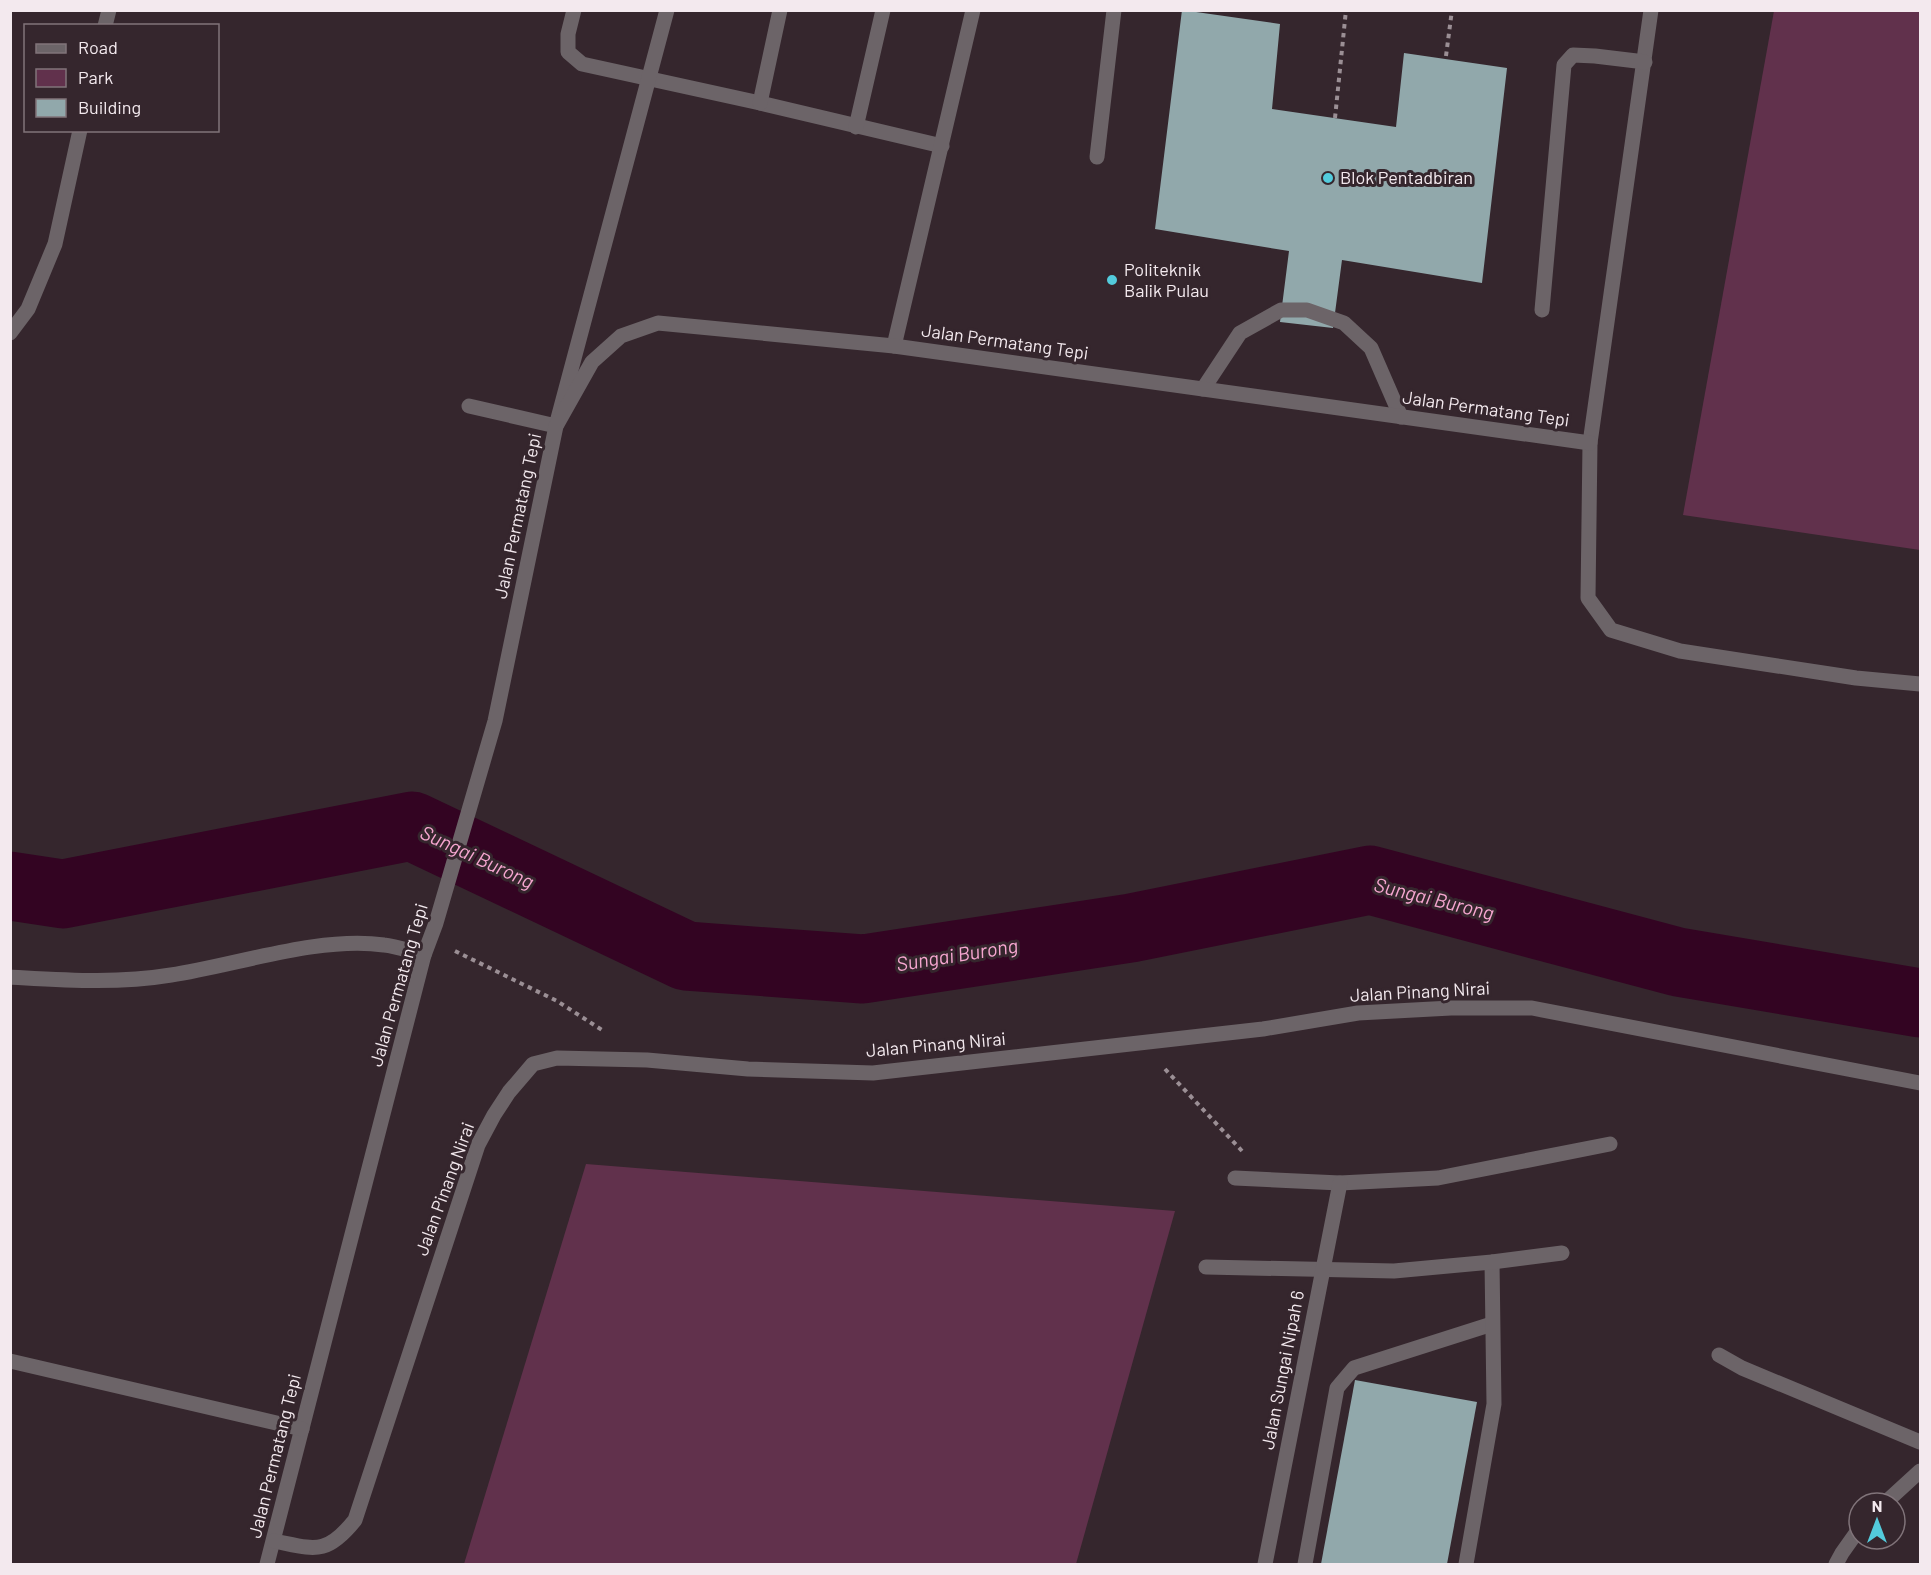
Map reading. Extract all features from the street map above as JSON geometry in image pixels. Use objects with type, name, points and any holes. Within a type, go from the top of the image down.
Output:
[{"type":"street","points":[[574,10],[568,34],[568,52],[582,64],[942,146]]},
{"type":"street","points":[[469,406],[556,426],[667,10]]},
{"type":"street","points":[[760,103],[780,10]]},
{"type":"street","points":[[856,127],[883,10]]},
{"type":"street","points":[[894,346],[973,10]]},
{"type":"street","points":[[1097,157],[1114,10]]},
{"type":"street","points":[[1651,10],[1590,443],[1588,598],[1611,630],[1680,651],[1856,678],[1920,684]]},
{"type":"street","points":[[1542,310],[1564,65],[1573,55],[1645,62]]},
{"type":"street","points":[[10,333],[28,309],[55,244],[80,132]]},
{"type":"street","points":[[1203,389],[1240,333],[1281,310],[1307,310],[1344,322],[1371,348],[1401,417]]},
{"type":"street","name":"Jalan Permatang Tepi","points":[[267,1564],[424,955],[436,923],[495,721],[556,426],[592,362],[621,336],[658,323],[894,346],[1590,443]]},
{"type":"street","points":[[10,977],[100,982],[131,980],[172,975],[321,945],[385,945],[424,955]]},
{"type":"street","name":"Jalan Pinang Nirai","points":[[274,1541],[311,1548],[329,1545],[339,1539],[355,1520],[478,1145],[494,1114],[532,1064],[557,1058],[636,1060],[748,1069],[873,1073],[1142,1044],[1263,1029],[1358,1013],[1451,1008],[1532,1008],[1920,1083]]},
{"type":"street","points":[[1235,1178],[1340,1183],[1438,1178],[1610,1144]]},
{"type":"street","name":"Jalan Sungai Nipah 6","points":[[1265,1564],[1340,1183]]},
{"type":"street","points":[[1206,1267],[1394,1271],[1562,1253]]},
{"type":"street","points":[[1466,1564],[1494,1404],[1492,1262]]},
{"type":"street","points":[[1305,1564],[1337,1388],[1354,1368],[1492,1324]]},
{"type":"street","points":[[1719,1355],[1742,1368],[1920,1442]]},
{"type":"street","points":[[10,1361],[302,1429]]},
{"type":"street","points":[[1898,1491],[1920,1471]]},
{"type":"street","points":[[1836,1564],[1847,1546]]},
{"type":"path","points":[[1335,118],[1346,10]]},
{"type":"path","points":[[1446,56],[1452,10]]},
{"type":"path","points":[[430,939],[557,1001],[607,1034]]},
{"type":"path","points":[[1142,1044],[1269,1179]]},
{"type":"green space","points":[[1774,11],[1920,11],[1920,550],[1683,515]]},
{"type":"green space","points":[[586,1164],[1175,1211],[1076,1564],[464,1564]]},
{"type":"building","name":"Blok Pentadbiran","points":[[1182,10],[1280,24],[1272,109],[1396,127],[1404,53],[1507,68],[1482,283],[1342,260],[1333,328],[1280,322],[1289,251],[1155,229]]},
{"type":"building","points":[[1355,1380],[1477,1402],[1447,1564],[1321,1564]]},
{"type":"waterway","name":"Sungai Burong","points":[[10,886],[63,894],[412,826],[686,956],[863,969],[1131,928],[1370,880],[1678,962],[1920,1003]]},
{"type":"place","name":"Blok Pentadbiran","points":[[1328,178]]},
{"type":"place","name":"Politeknik Balik Pulau","points":[[1112,280]]}]
